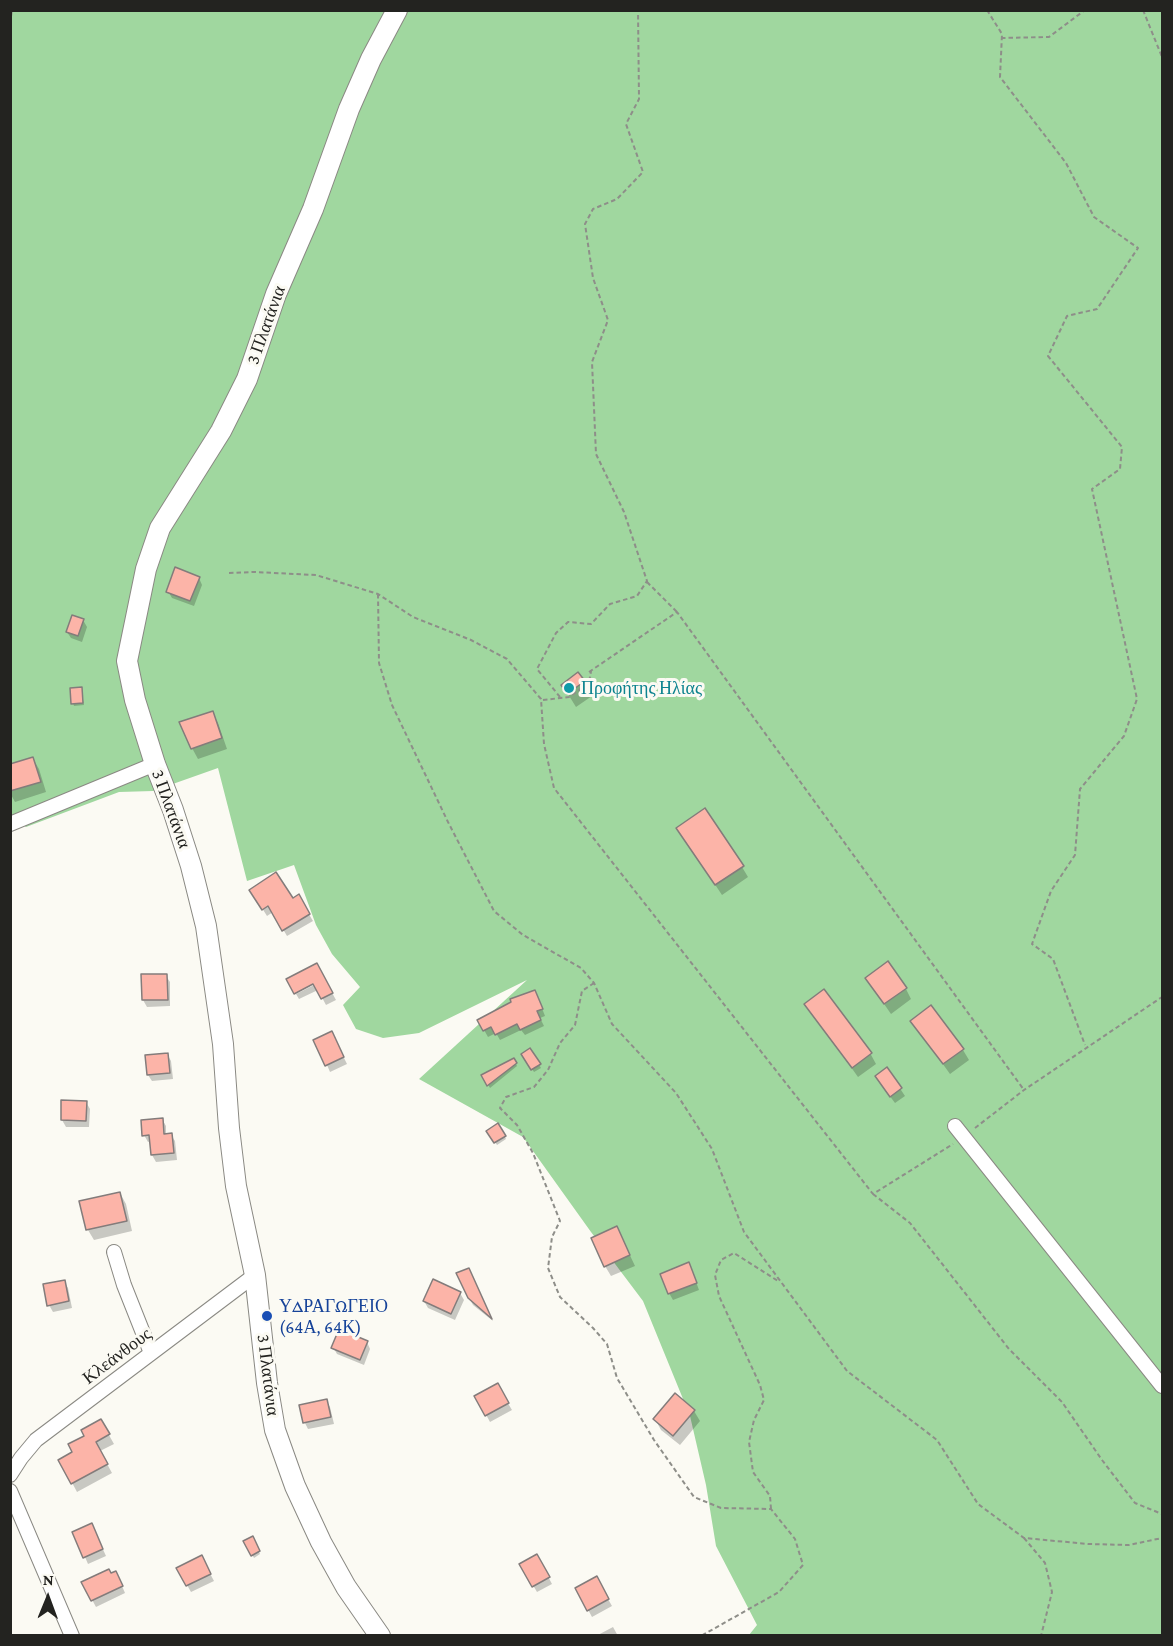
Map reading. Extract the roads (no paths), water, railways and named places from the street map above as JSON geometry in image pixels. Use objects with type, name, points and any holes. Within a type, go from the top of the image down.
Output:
[{"type":"street","name":"3 Πλατάνια","points":[[380,1635],[346,1587],[321,1542],[279,1445],[267,1383],[255,1275],[236,1186],[223,1044],[206,926],[177,821],[155,764],[135,700],[127,661],[146,569],[160,528],[221,431],[247,379],[276,294],[321,187],[370,59],[397,10]]},
{"type":"street","points":[[10,824],[155,764]]},
{"type":"street","points":[[959,1131],[1162,1386]]},
{"type":"street","points":[[114,1252],[151,1353]]},
{"type":"street","name":"Κλεάνθους","points":[[10,1475],[36,1440],[255,1275]]},
{"type":"street","points":[[10,1491],[72,1635]]},
{"type":"place","name":"Προφήτης Ηλίας","points":[[569,688]]},
{"type":"place","name":"ΥΔΡΑΓΩΓΕΙΟ (64Α, 64Κ)","points":[[267,1316]]}]
